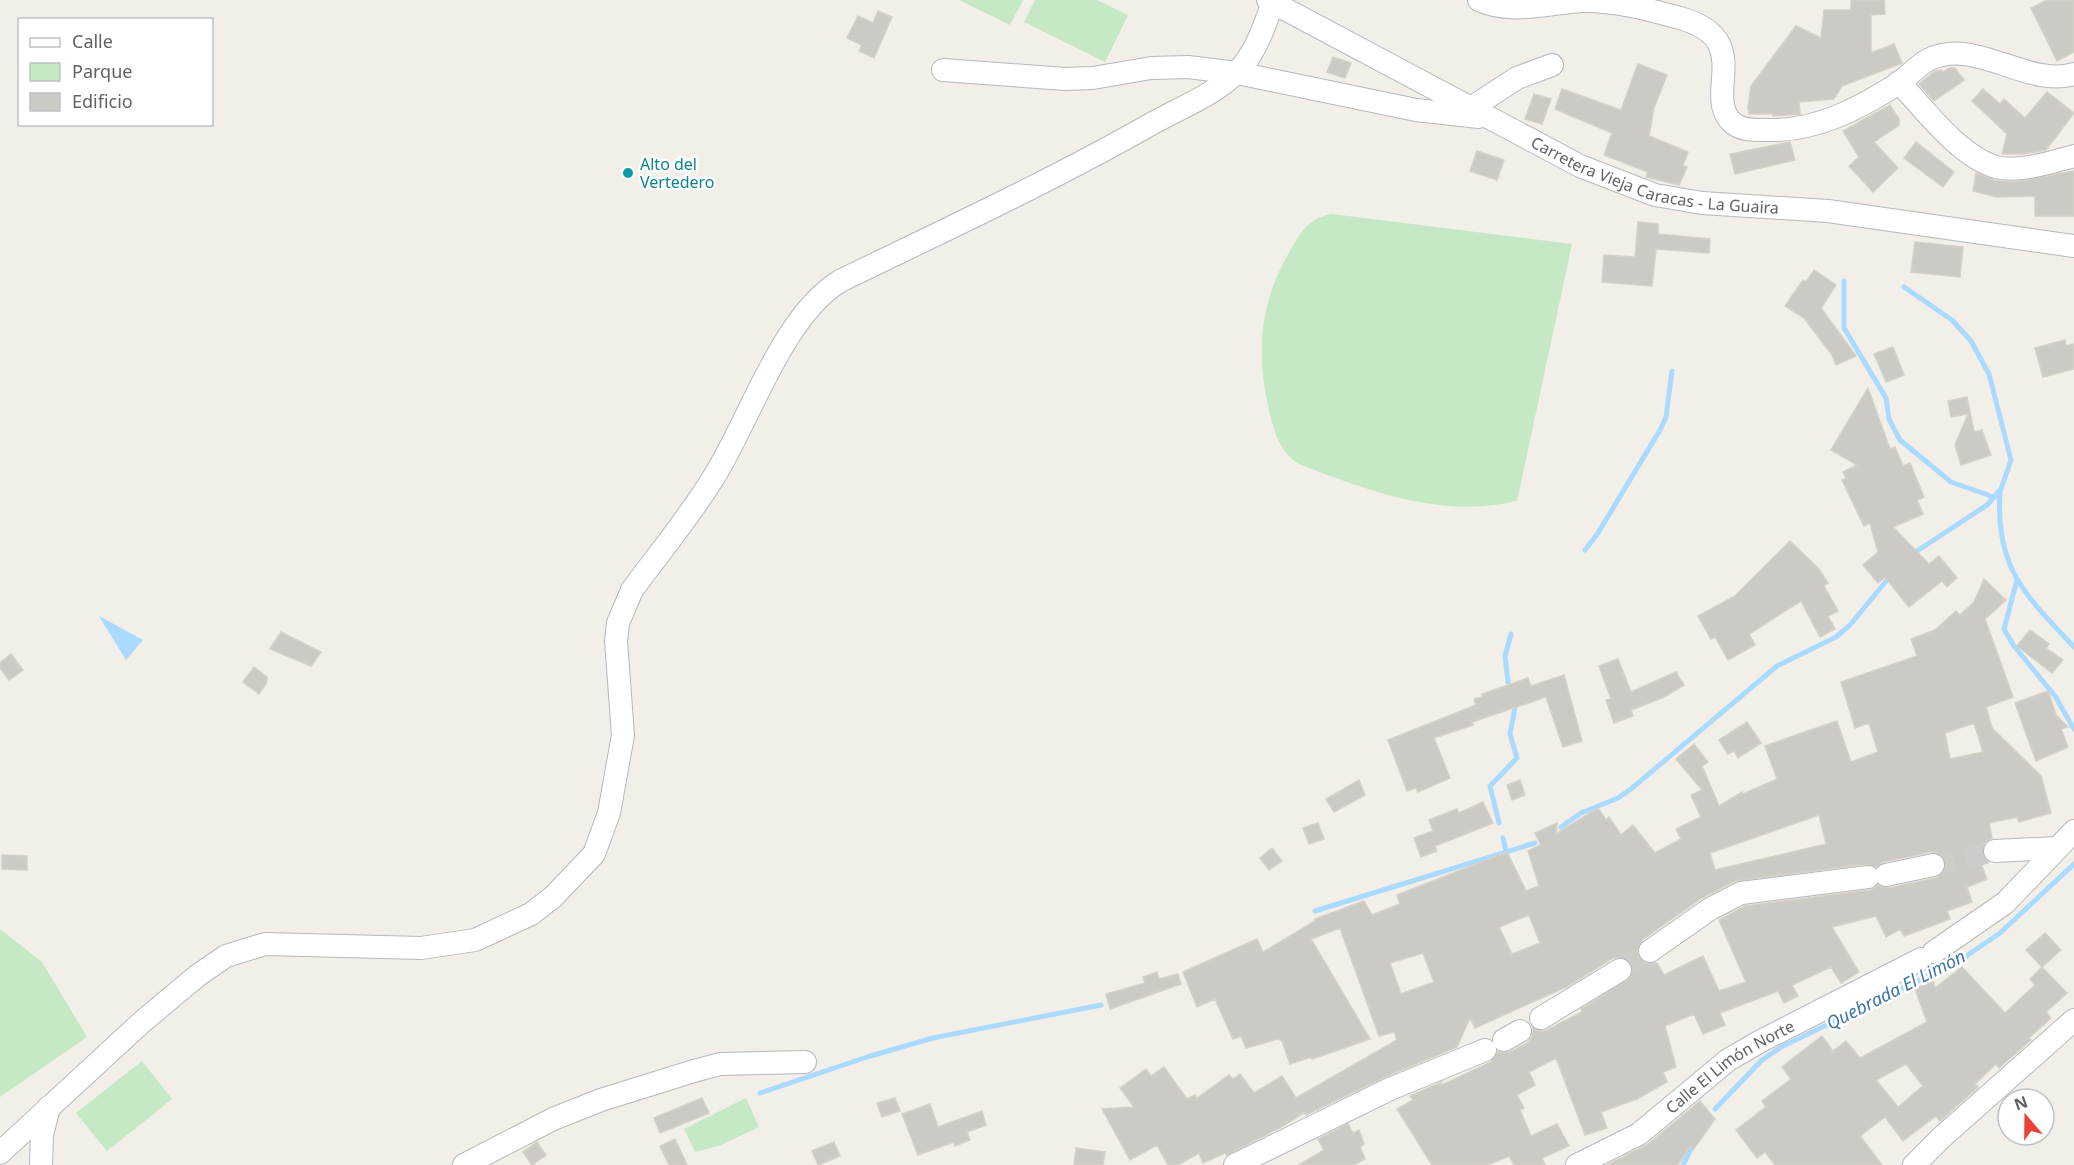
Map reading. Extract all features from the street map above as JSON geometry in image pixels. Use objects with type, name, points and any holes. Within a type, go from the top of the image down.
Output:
[{"type":"street","points":[[1479,0],[1515,4],[1522,8],[1584,1],[1610,3],[1682,19],[1703,29],[1719,43],[1725,65],[1722,101],[1733,124],[1742,128],[1779,130],[1836,118],[1899,82],[1928,60],[1944,56],[1964,54],[2046,75],[2074,74]]},
{"type":"street","points":[[0,1153],[197,976],[241,950],[265,944],[421,948],[459,942],[492,934],[531,914],[553,897],[594,854],[609,813],[622,735],[616,641],[618,623],[624,606],[632,590],[712,481],[771,368],[816,298],[840,281],[1017,196],[1112,146],[1237,73],[1263,28],[1270,1]]},
{"type":"street","name":"Carretera Vieja Caracas - La Guaira","points":[[1270,1],[1580,166],[1675,200],[1828,211],[2074,246]]},
{"type":"street","points":[[1471,108],[1517,78],[1552,65]]},
{"type":"street","points":[[943,70],[1065,79],[1093,78],[1151,68],[1188,67],[1237,73],[1416,110],[1492,119]]},
{"type":"street","points":[[1899,82],[1947,135],[1980,160],[1997,167],[2028,166],[2074,156]]},
{"type":"street","name":"Calle El Limón Norte","points":[[1577,1165],[1640,1134],[1677,1106],[1728,1060],[1927,956],[2005,903],[2074,831]]},
{"type":"street","points":[[1995,851],[2056,848]]},
{"type":"street","points":[[1650,951],[1710,909],[1754,889],[1877,876],[1933,865]]},
{"type":"street","points":[[1541,1017],[1620,970]]},
{"type":"street","points":[[1914,1165],[1942,1137],[2074,1020]]},
{"type":"street","points":[[1235,1165],[1390,1089],[1503,1040]]},
{"type":"street","points":[[464,1165],[553,1119],[601,1100],[694,1071],[720,1064],[805,1062]]},
{"type":"street","points":[[41,1165],[42,1135],[49,1107]]},
{"type":"green space","points":[[959,0],[1023,0],[1010,25]]},
{"type":"green space","points":[[1035,0],[1097,0],[1128,15],[1105,62],[1024,22]]},
{"type":"green space","points":[[1332,214],[1572,244],[1517,501],[1489,506],[1461,507],[1406,499],[1352,484],[1299,464],[1282,448],[1271,418],[1262,368],[1266,309],[1280,270],[1302,232],[1311,222]]},
{"type":"green space","points":[[0,929],[42,962],[87,1037],[0,1097]]},
{"type":"green space","points":[[142,1061],[172,1099],[107,1151],[76,1113]]},
{"type":"green space","points":[[746,1098],[759,1127],[721,1145],[695,1152],[684,1129]]},
{"type":"water","points":[[99,616],[143,640],[126,660]]},
{"type":"building","points":[[1851,0],[1884,0],[1885,14],[1871,15],[1871,53],[1894,44],[1902,63],[1842,86],[1834,99],[1799,102],[1800,114],[1773,116],[1773,114],[1749,114],[1751,86],[1796,26],[1821,38],[1824,10],[1851,10]]},
{"type":"building","points":[[2047,0],[2074,0],[2074,52],[2057,61],[2031,8]]},
{"type":"building","points":[[878,11],[892,17],[874,58],[859,51],[862,45],[847,38],[858,16],[873,23]]},
{"type":"building","points":[[1333,57],[1351,63],[1345,78],[1327,72]]},
{"type":"building","points":[[1638,64],[1667,75],[1654,108],[1649,136],[1688,152],[1683,165],[1687,167],[1679,185],[1646,177],[1648,172],[1604,155],[1612,133],[1555,109],[1562,89],[1621,110]]},
{"type":"building","points":[[1949,68],[1955,68],[1964,80],[1934,101],[1919,84],[1934,72],[1941,70],[1943,72]]},
{"type":"building","points":[[1983,89],[2000,104],[2004,99],[2025,118],[2047,92],[2074,113],[2046,150],[2023,154],[2002,154],[2007,134],[1972,101]]},
{"type":"building","points":[[1534,94],[1551,99],[1542,124],[1525,119]]},
{"type":"building","points":[[1890,105],[1899,119],[1899,125],[1874,142],[1898,168],[1873,192],[1849,166],[1859,157],[1843,131]]},
{"type":"building","points":[[1790,142],[1795,160],[1735,174],[1730,154]]},
{"type":"building","points":[[1916,142],[1954,172],[1943,187],[1904,158]]},
{"type":"building","points":[[1477,151],[1504,160],[1497,180],[1470,171]]},
{"type":"building","points":[[2074,171],[2074,216],[2035,216],[2035,196],[1996,197],[1973,191],[1976,173],[1994,180],[2015,182]]},
{"type":"building","points":[[1638,222],[1658,224],[1658,234],[1710,239],[1709,253],[1656,249],[1652,286],[1602,282],[1604,255],[1635,257]]},
{"type":"building","points":[[1915,242],[1963,247],[1960,277],[1911,272]]},
{"type":"building","points":[[1814,270],[1836,285],[1821,308],[1856,356],[1836,365],[1832,355],[1804,318],[1785,306],[1803,280],[1806,282]]},
{"type":"building","points":[[2065,340],[2066,346],[2074,344],[2074,369],[2043,377],[2035,348]]},
{"type":"building","points":[[1893,347],[1904,375],[1886,382],[1874,354]]},
{"type":"building","points":[[1868,388],[1890,449],[1895,447],[1903,466],[1910,463],[1924,497],[1917,500],[1923,514],[1893,527],[1929,564],[1939,556],[1957,578],[1947,587],[1942,581],[1909,607],[1885,577],[1878,583],[1863,565],[1878,552],[1870,523],[1864,526],[1842,480],[1846,478],[1843,472],[1857,465],[1831,450]]},
{"type":"building","points":[[1967,397],[1974,432],[1982,430],[1991,455],[1961,465],[1955,445],[1968,414],[1951,417],[1948,401]]},
{"type":"building","points":[[1790,541],[1819,569],[1828,583],[1824,586],[1838,611],[1828,616],[1835,629],[1820,637],[1801,601],[1749,634],[1755,645],[1728,660],[1715,637],[1711,639],[1698,616],[1735,596]]},
{"type":"building","points":[[1984,579],[2006,600],[1985,619],[2013,697],[1986,707],[1992,728],[2041,776],[2051,813],[2019,822],[2017,817],[1989,823],[1992,838],[1983,844],[1983,857],[1979,858],[1987,879],[1967,887],[1972,902],[1947,911],[1950,919],[1904,936],[1900,929],[1886,937],[1876,916],[1832,927],[1859,972],[1841,983],[1831,967],[1792,985],[1798,996],[1784,1003],[1778,991],[1720,1013],[1725,1025],[1703,1034],[1694,1014],[1665,1026],[1676,1067],[1663,1072],[1667,1082],[1637,1099],[1601,1112],[1607,1128],[1585,1135],[1556,1058],[1529,1072],[1535,1085],[1517,1095],[1524,1108],[1520,1110],[1531,1136],[1557,1124],[1569,1146],[1542,1158],[1545,1165],[1514,1165],[1509,1156],[1488,1165],[1432,1165],[1397,1109],[1413,1100],[1410,1096],[1442,1082],[1440,1086],[1491,1062],[1498,1052],[1510,1052],[1527,1043],[1532,1037],[1533,1028],[1541,1031],[1547,1030],[1582,1012],[1581,1009],[1631,977],[1633,969],[1626,958],[1613,958],[1568,986],[1475,1028],[1470,1018],[1457,1047],[1385,1077],[1306,1115],[1305,1112],[1227,1155],[1225,1153],[1203,1163],[1199,1153],[1178,1165],[1168,1165],[1157,1145],[1130,1160],[1102,1109],[1134,1107],[1120,1088],[1146,1069],[1151,1076],[1164,1067],[1187,1099],[1195,1095],[1197,1098],[1229,1075],[1233,1079],[1240,1074],[1254,1093],[1282,1076],[1296,1098],[1397,1040],[1394,1032],[1379,1036],[1340,928],[1311,939],[1370,1039],[1312,1059],[1311,1057],[1290,1064],[1282,1041],[1278,1039],[1246,1048],[1241,1036],[1233,1039],[1215,999],[1197,1007],[1183,972],[1257,939],[1263,952],[1315,919],[1364,901],[1372,915],[1400,904],[1397,895],[1507,852],[1526,891],[1539,886],[1528,851],[1541,845],[1535,833],[1557,823],[1556,834],[1598,808],[1606,820],[1609,817],[1621,835],[1633,825],[1655,853],[1681,839],[1676,829],[1701,817],[1691,795],[1702,790],[1676,759],[1694,744],[1708,762],[1702,766],[1719,806],[1742,792],[1743,794],[1777,779],[1765,746],[1837,721],[1851,762],[1878,752],[1869,723],[1855,728],[1841,682],[1917,656],[1911,639],[1935,630],[1956,611],[1960,615],[1974,602]],"holes":[[[1974,723],[1983,752],[1950,759],[1945,733]],[[1819,815],[1826,844],[1715,870],[1710,853]],[[1938,852],[1946,862],[1946,870],[1936,878],[1889,888],[1878,885],[1870,890],[1745,906],[1719,920],[1746,982],[1719,991],[1703,956],[1664,975],[1657,963],[1644,963],[1637,953],[1642,940],[1702,898],[1735,881],[1866,864],[1876,867],[1883,862]],[[1529,915],[1540,943],[1512,954],[1499,927]],[[1423,953],[1434,982],[1401,994],[1390,963]]]},
{"type":"building","points":[[2030,630],[2049,644],[2046,648],[2063,660],[2052,673],[2017,646]]},
{"type":"building","points":[[281,632],[321,652],[311,666],[270,649]]},
{"type":"building","points":[[11,654],[23,670],[9,680],[0,668],[0,663]]},
{"type":"building","points":[[1618,659],[1631,692],[1676,672],[1684,685],[1664,697],[1631,710],[1633,716],[1614,723],[1606,700],[1611,699],[1599,666]]},
{"type":"building","points":[[254,667],[267,677],[267,682],[259,694],[243,682]]},
{"type":"building","points":[[1564,675],[1582,741],[1563,747],[1546,697],[1472,722],[1473,725],[1434,738],[1450,778],[1418,792],[1416,788],[1407,791],[1388,740],[1476,705],[1474,699],[1483,697],[1482,694],[1528,678],[1531,686]]},
{"type":"building","points":[[2048,691],[2056,715],[2068,727],[2061,729],[2068,747],[2036,761],[2015,703]]},
{"type":"building","points":[[1747,722],[1761,743],[1738,758],[1734,751],[1728,754],[1719,740]]},
{"type":"building","points":[[1359,780],[1365,795],[1334,812],[1326,799]]},
{"type":"building","points":[[1520,780],[1525,795],[1512,800],[1507,785]]},
{"type":"building","points":[[1483,802],[1493,823],[1435,846],[1437,851],[1421,857],[1414,838],[1433,831],[1429,820],[1457,809],[1459,813]]},
{"type":"building","points":[[1318,823],[1324,839],[1309,844],[1303,828]]},
{"type":"building","points":[[1272,848],[1282,861],[1269,870],[1260,858]]},
{"type":"building","points":[[2,855],[27,856],[27,870],[2,869]]},
{"type":"building","points":[[2045,933],[2061,950],[2042,967],[2026,950]]},
{"type":"building","points":[[1962,967],[2005,1013],[2035,985],[2030,979],[2042,967],[2067,993],[2046,1012],[2051,1018],[2029,1038],[2031,1040],[1999,1068],[1996,1064],[1975,1084],[1978,1087],[1940,1121],[1936,1116],[1903,1141],[1885,1117],[1860,1136],[1882,1165],[1775,1165],[1765,1152],[1757,1158],[1736,1130],[1766,1107],[1762,1101],[1791,1079],[1782,1067],[1822,1036],[1833,1051],[1846,1041],[1860,1058],[1927,1022],[1915,989],[1933,981],[1935,988]],"holes":[[[1906,1064],[1923,1086],[1898,1107],[1876,1080]]]},
{"type":"building","points":[[1157,972],[1159,979],[1178,974],[1181,984],[1110,1009],[1106,994],[1145,983],[1143,977]]},
{"type":"building","points":[[702,1098],[709,1113],[660,1133],[654,1118]]},
{"type":"building","points":[[895,1098],[900,1111],[882,1117],[877,1103]]},
{"type":"building","points":[[1700,1101],[1715,1119],[1693,1150],[1690,1146],[1678,1165],[1607,1165],[1647,1145]]},
{"type":"building","points":[[930,1104],[938,1127],[982,1111],[986,1125],[967,1132],[970,1140],[955,1146],[954,1142],[918,1155],[902,1114]]},
{"type":"building","points":[[1348,1124],[1353,1133],[1359,1130],[1364,1144],[1360,1147],[1365,1159],[1354,1165],[1299,1165],[1324,1150],[1318,1139]]},
{"type":"building","points":[[675,1139],[687,1165],[669,1165],[660,1146]]},
{"type":"building","points":[[537,1142],[546,1155],[532,1165],[523,1152]]},
{"type":"building","points":[[834,1142],[840,1156],[818,1165],[812,1151]]},
{"type":"building","points":[[1076,1148],[1105,1152],[1103,1165],[1074,1165]]},
{"type":"waterway","points":[[1844,281],[1844,328],[1886,398],[1889,419],[1900,440],[1951,482],[1994,497]]},
{"type":"waterway","points":[[1904,287],[1952,320],[1971,341],[1989,374],[2011,460],[2001,489],[1987,505],[1911,555]]},
{"type":"waterway","points":[[1585,550],[1598,533],[1660,430],[1666,417],[1672,371]]},
{"type":"waterway","points":[[2000,491],[2000,518],[2008,560],[2028,595],[2074,647]]},
{"type":"waterway","points":[[1561,827],[1581,813],[1618,798],[1631,789],[1777,666],[1836,637],[1850,625],[1892,574]]},
{"type":"waterway","points":[[2017,580],[2004,629],[2014,646],[2055,696],[2074,729]]},
{"type":"waterway","points":[[1508,682],[1505,656],[1511,634]]},
{"type":"waterway","points":[[1499,823],[1490,786],[1517,758],[1510,734],[1515,708]]},
{"type":"waterway","points":[[1503,838],[1506,851]]},
{"type":"waterway","points":[[1315,911],[1535,843]]},
{"type":"waterway","name":"Quebrada El Limón","points":[[1715,1109],[1762,1060],[1783,1046],[1959,961],[2000,933],[2074,864]]},
{"type":"waterway","points":[[760,1093],[867,1057],[933,1038],[1101,1005]]},
{"type":"waterway","name":"Quebrada El Limón","points":[[1683,1165],[1691,1149]]},
{"type":"tunnel","points":[[1933,865],[1995,851]]},
{"type":"tunnel","points":[[1620,970],[1650,951]]},
{"type":"place","name":"Alto del Vertedero","points":[[628,173]]}]
